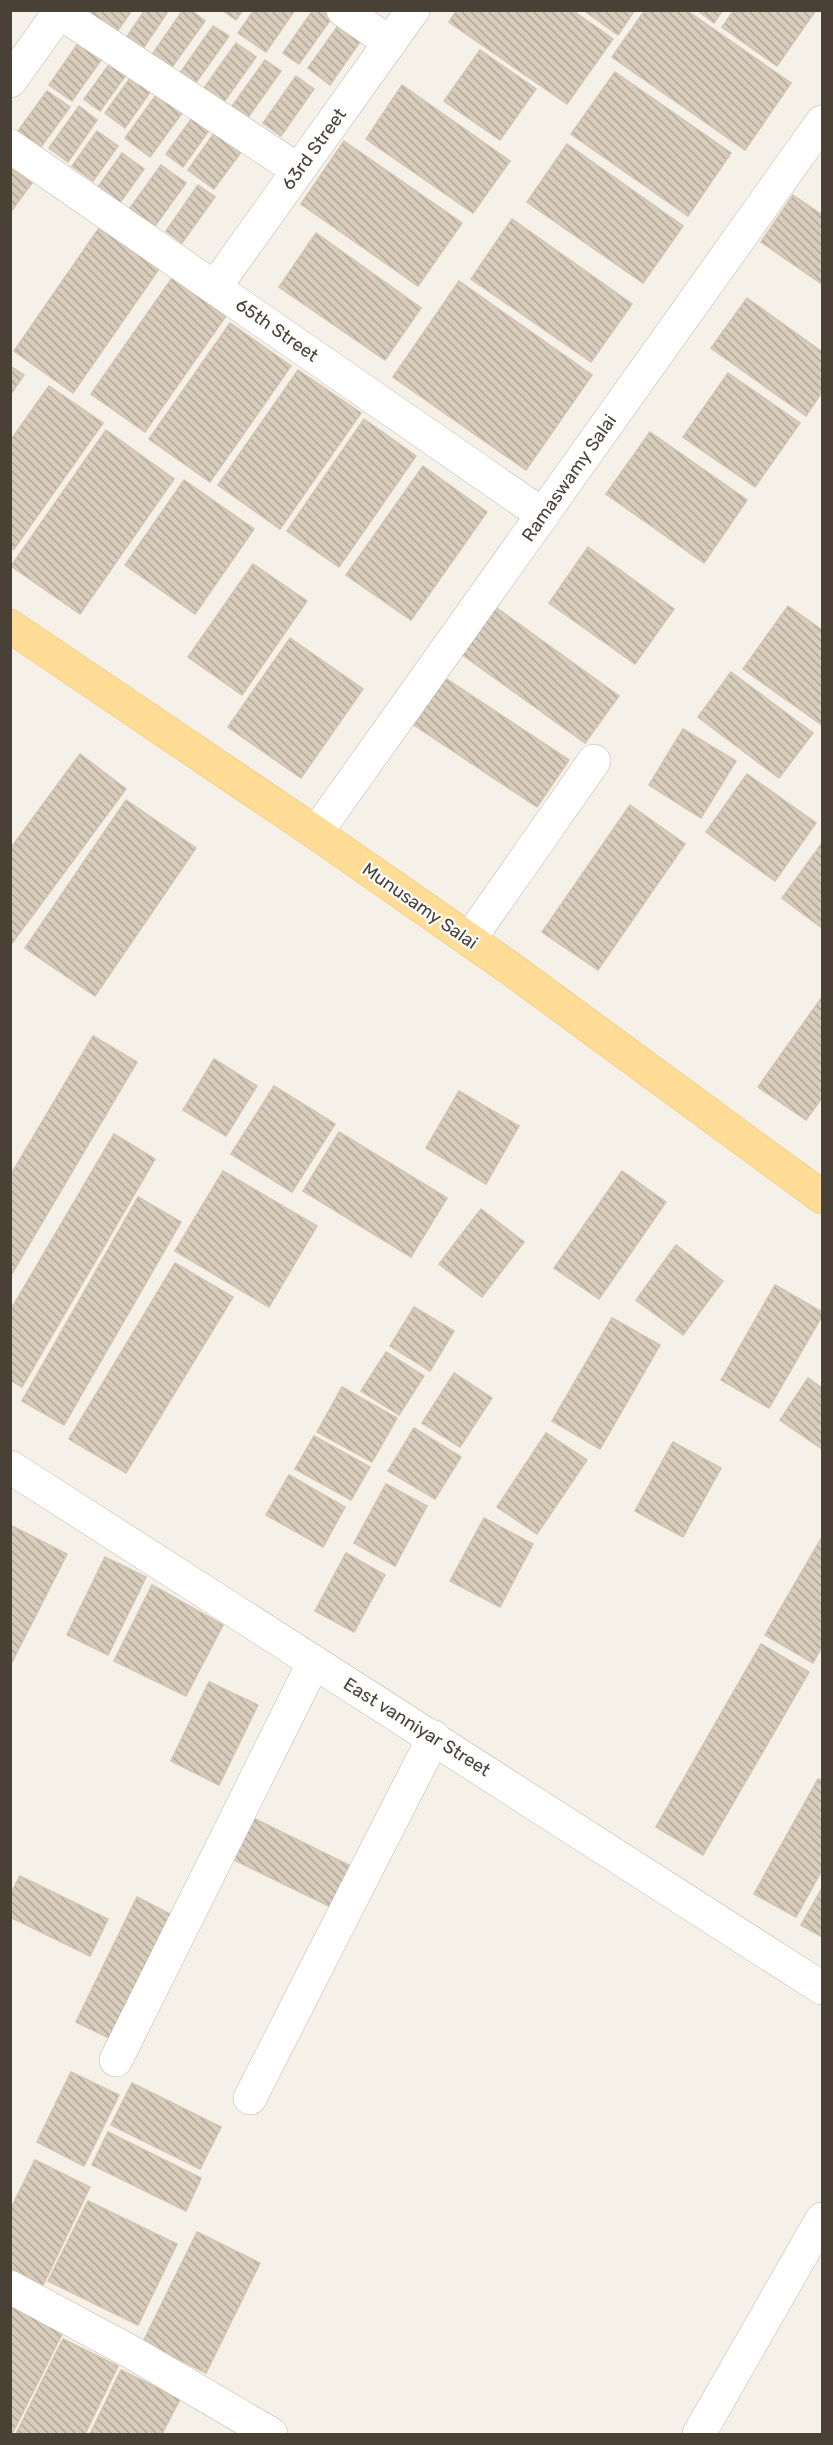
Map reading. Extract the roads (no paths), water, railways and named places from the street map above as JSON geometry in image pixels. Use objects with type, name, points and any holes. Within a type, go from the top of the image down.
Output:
[{"type":"main road","name":"Munusamy Salai","points":[[10,626],[316,833],[469,940],[822,1197]]},
{"type":"street","points":[[343,10],[390,44]]},
{"type":"street","name":"63rd Street","points":[[215,287],[414,10]]},
{"type":"street","points":[[10,81],[60,11],[298,170]]},
{"type":"street","name":"Ramaswamy Salai","points":[[316,833],[822,122]]},
{"type":"street","name":"65th Street","points":[[10,146],[543,515]]},
{"type":"street","points":[[469,940],[594,761]]},
{"type":"street","name":"East vanniyar Street","points":[[10,1467],[822,1988]]},
{"type":"street","points":[[116,2060],[314,1662]]},
{"type":"street","points":[[250,2098],[434,1737]]},
{"type":"street","points":[[699,2434],[822,2219]]},
{"type":"street","points":[[10,2287],[131,2352],[271,2434]]}]
